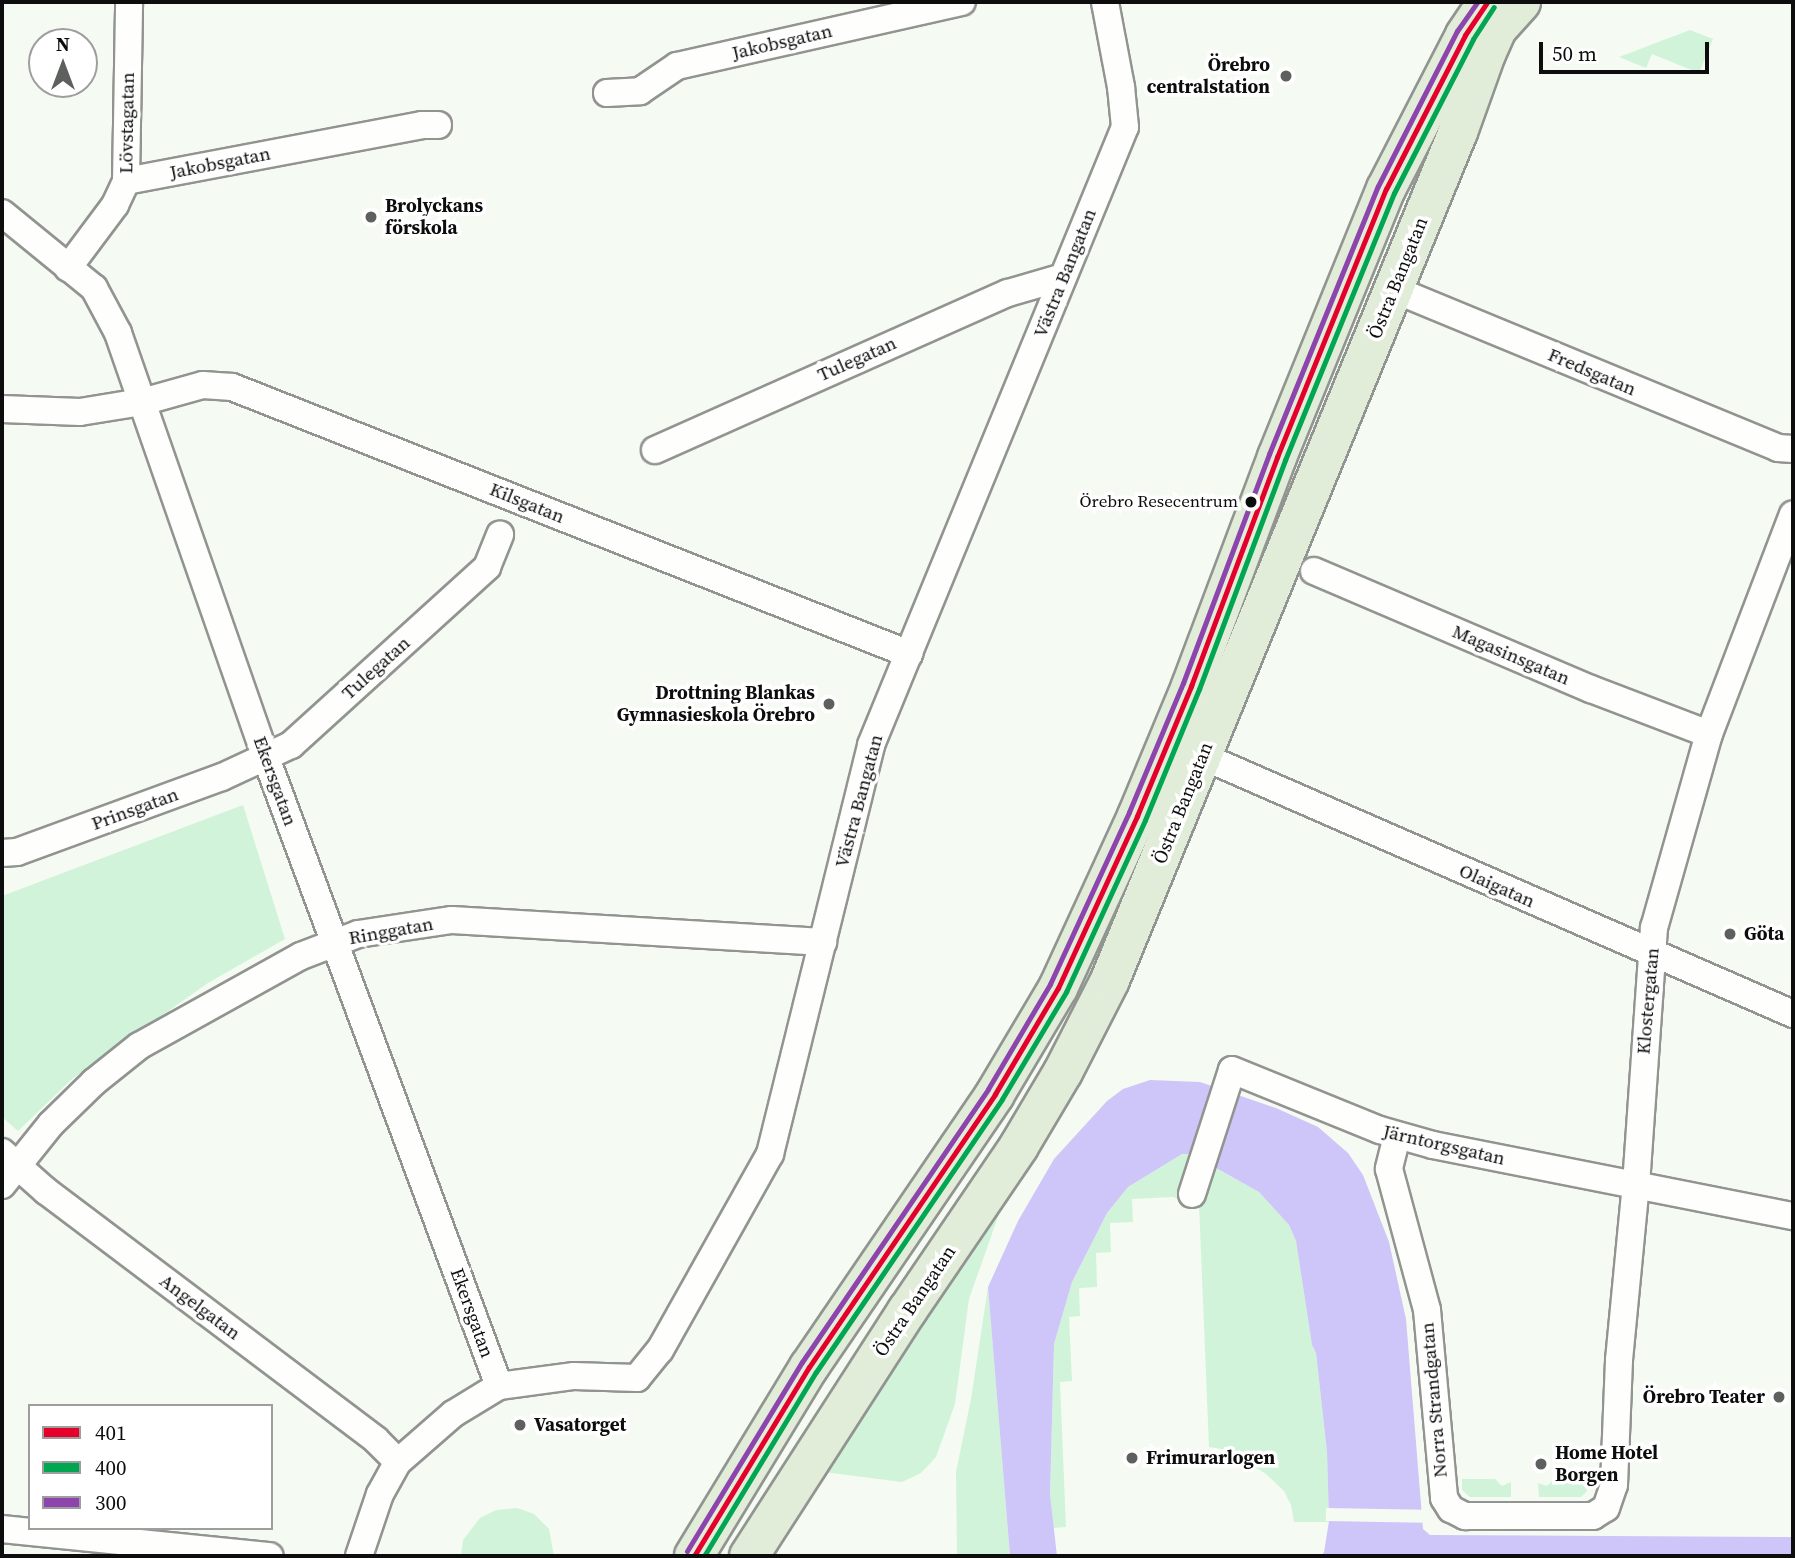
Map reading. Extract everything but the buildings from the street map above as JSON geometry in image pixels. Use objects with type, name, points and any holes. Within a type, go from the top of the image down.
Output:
[{"type":"main road","name":"Östra Bangatan","points":[[694,1556],[809,1367],[1024,1049],[1086,930],[1168,742],[1277,457],[1386,189],[1465,35],[1487,2]]},
{"type":"main road","name":"Östra Bangatan","points":[[749,1556],[816,1449],[1019,1146],[1063,1072],[1115,969],[1497,29],[1521,2]]},
{"type":"main road","points":[[1168,742],[1202,756]]},
{"type":"street","name":"Lövstagatan","points":[[68,268],[115,205],[126,181],[130,2]]},
{"type":"street","name":"Jakobsgatan","points":[[607,93],[640,91],[677,66],[962,2]]},
{"type":"street","name":"Västra Bangatan","points":[[499,1386],[574,1376],[637,1378],[660,1350],[770,1154],[871,746],[1125,127],[1121,87],[1105,2]]},
{"type":"street","name":"Jakobsgatan","points":[[126,181],[422,125],[438,125]]},
{"type":"street","name":"Ekersgatan","points":[[2,213],[94,288],[118,334],[265,755],[499,1386]]},
{"type":"street","name":"Tulegatan","points":[[656,450],[1008,293],[1063,277]]},
{"type":"street","name":"Fredsgatan","points":[[1393,289],[1778,448],[1793,449]]},
{"type":"street","name":"Kilsgatan","points":[[2,409],[80,412],[142,402],[203,385],[232,387],[909,654]]},
{"type":"street","name":"Klostergatan","points":[[1606,1508],[1614,1485],[1619,1360],[1636,1185],[1654,928],[1709,734],[1793,514]]},
{"type":"street","name":"Tulegatan","points":[[265,755],[291,746],[487,567],[500,535]]},
{"type":"street","name":"Magasinsgatan","points":[[1314,571],[1591,689],[1709,734]]},
{"type":"street","name":"Prinsgatan","points":[[2,853],[17,852],[222,777],[265,755]]},
{"type":"street","name":"Olaigatan","points":[[1202,756],[1793,1014]]},
{"type":"street","name":"Ringgatan","points":[[7,1167],[93,1082],[139,1046],[301,956],[366,932],[452,920],[822,942]]},
{"type":"street","name":"Järntorgsgatan","points":[[1192,1194],[1232,1070],[1397,1136],[1793,1216]]},
{"type":"street","name":"Norra Strandgatan","points":[[1397,1136],[1389,1169],[1427,1310],[1444,1498],[1451,1509],[1465,1516],[1593,1516],[1606,1508]]},
{"type":"street","name":"Angelgatan","points":[[7,1167],[376,1440],[398,1462]]},
{"type":"street","points":[[359,1556],[380,1494],[398,1462],[453,1414],[499,1386]]},
{"type":"street","points":[[2,1529],[270,1556]]},
{"type":"green space","points":[[1690,30],[1713,39],[1699,73],[1652,54],[1646,68],[1619,57]]},
{"type":"green space","points":[[243,805],[285,939],[208,983],[72,1079],[18,1131],[2,1117],[2,896]]},
{"type":"green space","points":[[1182,1154],[1190,1154],[1259,1192],[1289,1225],[1296,1241],[1312,1345],[1316,1353],[1327,1452],[1329,1522],[1294,1522],[1291,1505],[1284,1491],[1266,1474],[1227,1450],[1209,1447],[1199,1205],[1173,1197],[1132,1199],[1133,1222],[1110,1223],[1111,1252],[1096,1253],[1097,1287],[1079,1288],[1080,1316],[1069,1317],[1072,1381],[1060,1382],[1066,1527],[1053,1528],[1050,1496],[1054,1344],[1072,1282],[1107,1213],[1128,1187]]},
{"type":"green space","points":[[992,1206],[1000,1211],[969,1299],[955,1404],[936,1457],[921,1473],[902,1482],[816,1471]]},
{"type":"green space","points":[[988,1287],[1010,1556],[957,1556],[956,1472],[971,1399]]},
{"type":"green space","points":[[1587,1474],[1587,1491],[1581,1497],[1539,1497],[1538,1483],[1547,1486],[1554,1479],[1580,1479]]},
{"type":"green space","points":[[1462,1479],[1495,1479],[1502,1486],[1511,1482],[1511,1497],[1470,1497],[1462,1490]]},
{"type":"green space","points":[[517,1508],[534,1514],[549,1529],[554,1556],[461,1556],[463,1540],[480,1518],[496,1510]]},
{"type":"shaded area","points":[[1150,1080],[1200,1082],[1276,1108],[1318,1127],[1348,1153],[1363,1175],[1389,1242],[1406,1319],[1423,1529],[1430,1535],[1793,1537],[1793,1556],[1321,1556],[1329,1521],[1327,1452],[1316,1353],[1312,1345],[1296,1241],[1289,1225],[1259,1192],[1191,1154],[1182,1154],[1128,1187],[1107,1213],[1072,1282],[1054,1344],[1050,1495],[1057,1556],[1010,1556],[988,1287],[1018,1221],[1054,1159],[1107,1101],[1123,1089]]},
{"type":"pier","points":[[1326,1508],[1424,1510],[1424,1523],[1326,1521]]},
{"type":"transit line","name":"300","points":[[687,1551],[802,1362],[988,1089],[1050,984],[1129,812],[1183,683],[1269,454],[1378,186],[1457,31],[1477,2]]},
{"type":"transit line","name":"401","points":[[694,1556],[809,1367],[995,1094],[1058,988],[1137,816],[1191,686],[1277,457],[1386,189],[1465,35],[1487,2]]},
{"type":"transit line","name":"400","points":[[704,1556],[816,1372],[1002,1099],[1066,992],[1145,820],[1199,689],[1285,460],[1394,193],[1473,39],[1494,7]]},
{"type":"place","name":"Örebro centralstation","points":[[1286,76]]},
{"type":"place","name":"Brolyckans förskola","points":[[371,217]]},
{"type":"place","name":"Örebro Resecentrum","points":[[1251,502]]},
{"type":"place","name":"Drottning Blankas Gymnasieskola Örebro","points":[[829,704]]},
{"type":"place","name":"Göta","points":[[1730,934]]},
{"type":"place","name":"Örebro Teater","points":[[1779,1397]]},
{"type":"place","name":"Vasatorget","points":[[520,1425]]},
{"type":"place","name":"Frimurarlogen","points":[[1132,1458]]},
{"type":"place","name":"Home Hotel Borgen","points":[[1541,1464]]}]
